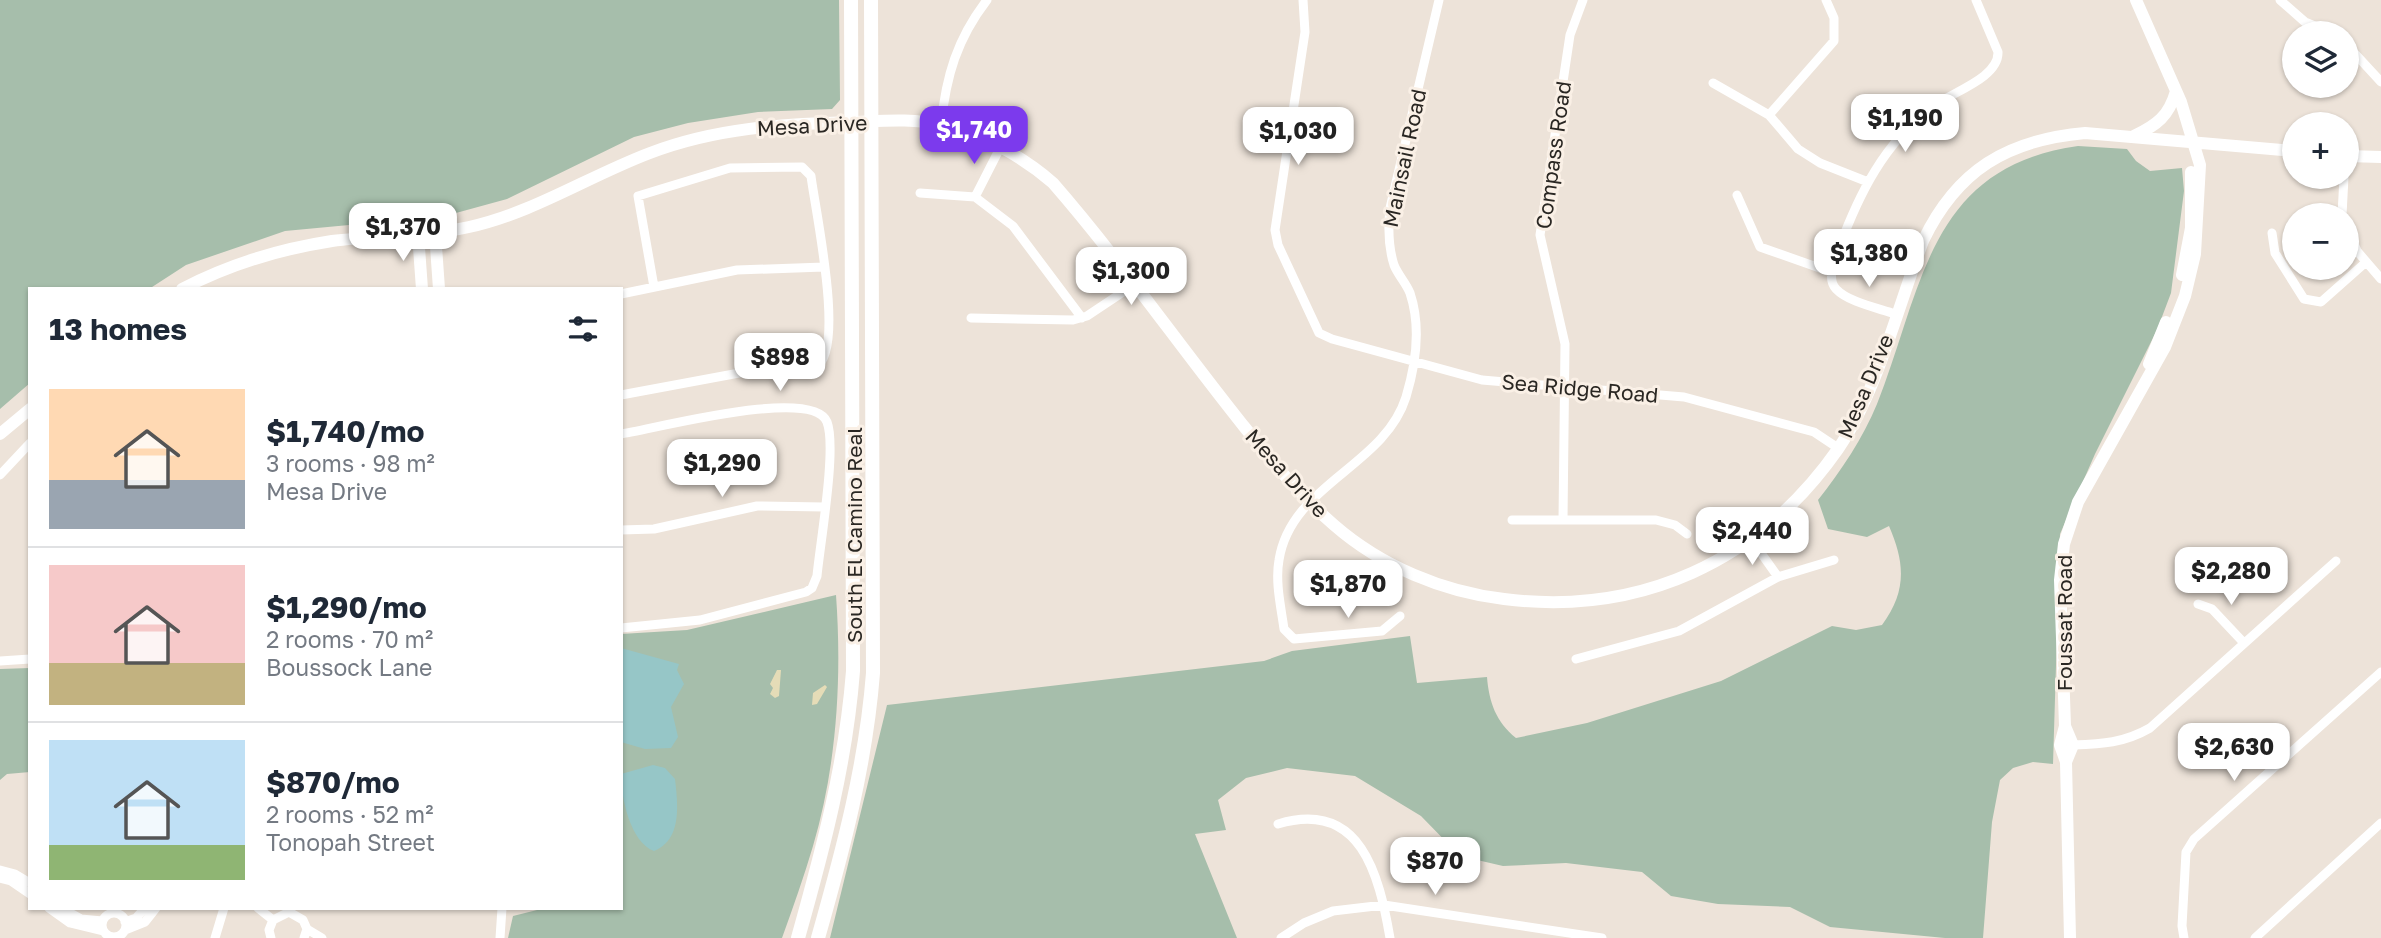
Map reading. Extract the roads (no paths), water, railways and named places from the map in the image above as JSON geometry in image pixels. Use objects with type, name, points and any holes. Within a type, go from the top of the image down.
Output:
[{"type":"main road","name":"South El Camino Real","points":[[798,938],[838,787],[848,730],[853,671],[851,0]]},
{"type":"main road","name":"South El Camino Real","points":[[818,938],[849,830],[867,733],[873,673],[871,0]]},
{"type":"main road","name":"Foussat Road","points":[[2070,938],[2066,762],[2060,746],[2065,726],[2060,580],[2064,544],[2078,502],[2129,409],[2149,379],[2185,296],[2194,254],[2199,201],[2200,165],[2176,90],[2136,0]]},
{"type":"main road","points":[[2132,137],[2162,121],[2171,107],[2176,90]]},
{"type":"main road","name":"Mesa Drive","points":[[186,287],[220,271],[297,248],[469,227],[520,212],[648,153],[695,138],[754,127],[910,120],[941,125],[980,137],[1033,165],[1053,183],[1135,284],[1188,357],[1308,502],[1338,529],[1377,556],[1416,576],[1481,597],[1545,604],[1614,599],[1666,585],[1722,558],[1751,539],[1803,493],[1838,448],[1864,400],[1923,241],[1937,213],[1950,193],[1980,167],[2027,142],[2051,136],[2085,133],[2132,137],[2194,149],[2282,151]]},
{"type":"main road","points":[[2359,156],[2381,157]]},
{"type":"main road","points":[[435,232],[439,287]]},
{"type":"main road","points":[[418,234],[422,287]]},
{"type":"main road","points":[[420,266],[427,276],[428,287]]},
{"type":"main road","points":[[0,434],[28,410]]},
{"type":"main road","name":"Foussat Road","points":[[2065,726],[2073,745],[2066,762]]},
{"type":"street","points":[[941,125],[946,83],[956,50],[970,23],[987,0]]},
{"type":"street","name":"Sea Ridge Road","points":[[1303,0],[1305,32],[1274,218],[1278,245],[1319,332],[1332,339],[1413,363],[1482,380],[1684,397],[1814,432],[1838,448]]},
{"type":"street","name":"Mainsail Road","points":[[1400,616],[1382,631],[1302,640],[1291,636],[1284,629],[1278,562],[1296,517],[1308,502],[1387,432],[1400,416],[1413,363],[1418,327],[1409,292],[1395,266],[1387,233],[1390,208],[1439,0]]},
{"type":"street","name":"Compass Road","points":[[1563,520],[1565,387],[1562,322],[1540,235],[1570,35],[1583,0]]},
{"type":"street","points":[[1769,115],[1834,41],[1834,18],[1826,0]]},
{"type":"street","points":[[1895,314],[1841,294],[1833,286],[1831,272],[1858,195],[1901,135],[1931,107],[1989,75],[1998,61],[1998,52],[1976,0]]},
{"type":"street","points":[[2280,0],[2304,21]]},
{"type":"street","points":[[2359,58],[2381,82]]},
{"type":"street","points":[[1713,83],[1769,115],[1798,149],[1819,163],[1868,182]]},
{"type":"street","points":[[975,197],[1000,148]]},
{"type":"street","points":[[623,395],[766,368],[816,367],[822,364],[826,359],[831,319],[811,176],[802,167],[730,168],[638,196],[654,287]]},
{"type":"street","points":[[920,193],[975,197],[1020,232],[1082,318]]},
{"type":"street","points":[[1737,195],[1760,247],[1831,272]]},
{"type":"street","points":[[2272,233],[2275,253],[2304,299],[2320,302],[2365,263]]},
{"type":"street","points":[[2359,251],[2365,263],[2381,279]]},
{"type":"street","points":[[623,294],[737,270],[824,267]]},
{"type":"street","points":[[971,318],[1082,318],[1135,284]]},
{"type":"street","points":[[623,434],[760,407],[819,411],[827,422],[829,449],[817,576],[812,588],[806,592],[699,620],[623,628]]},
{"type":"street","points":[[0,475],[28,445]]},
{"type":"street","points":[[623,530],[653,529],[757,506],[824,507]]},
{"type":"street","points":[[1512,520],[1656,520],[1675,525],[1687,534]]},
{"type":"street","points":[[1751,539],[1778,577]]},
{"type":"street","points":[[1576,659],[1679,631],[1778,577],[1834,560]]},
{"type":"street","points":[[2073,745],[2132,739],[2150,728],[2336,561]]},
{"type":"street","points":[[2197,604],[2212,609],[2244,643]]},
{"type":"street","points":[[0,662],[28,659]]},
{"type":"street","points":[[2184,938],[2182,926],[2186,852],[2194,839],[2381,672]]},
{"type":"street","points":[[1278,824],[1303,816],[1332,825],[1349,835],[1370,859],[1384,905],[1390,938]]},
{"type":"street","points":[[2255,938],[2381,823]]},
{"type":"street","points":[[0,870],[15,874],[28,882]]},
{"type":"street","points":[[0,878],[11,881],[28,893]]},
{"type":"street","points":[[1281,938],[1304,923],[1332,911],[1384,905],[1602,938]]},
{"type":"street","points":[[52,910],[70,923],[102,926]]},
{"type":"street","points":[[65,910],[102,926],[115,938],[143,910]]},
{"type":"street","points":[[102,926],[113,910],[121,915],[125,926]]},
{"type":"street","points":[[125,926],[145,922],[154,910]]},
{"type":"street","points":[[215,938],[223,910]]},
{"type":"street","points":[[260,910],[273,920]]},
{"type":"street","points":[[500,938],[502,910]]},
{"type":"street","points":[[271,938],[270,930],[278,911],[296,914],[303,920],[305,934],[322,938]]},
{"type":"water","points":[[623,649],[679,664],[677,670],[684,684],[671,707],[678,737],[671,748],[645,749],[623,743]]},
{"type":"water","points":[[653,765],[665,768],[675,779],[677,810],[674,830],[670,839],[654,851],[639,838],[628,818],[623,794],[623,773]]}]
